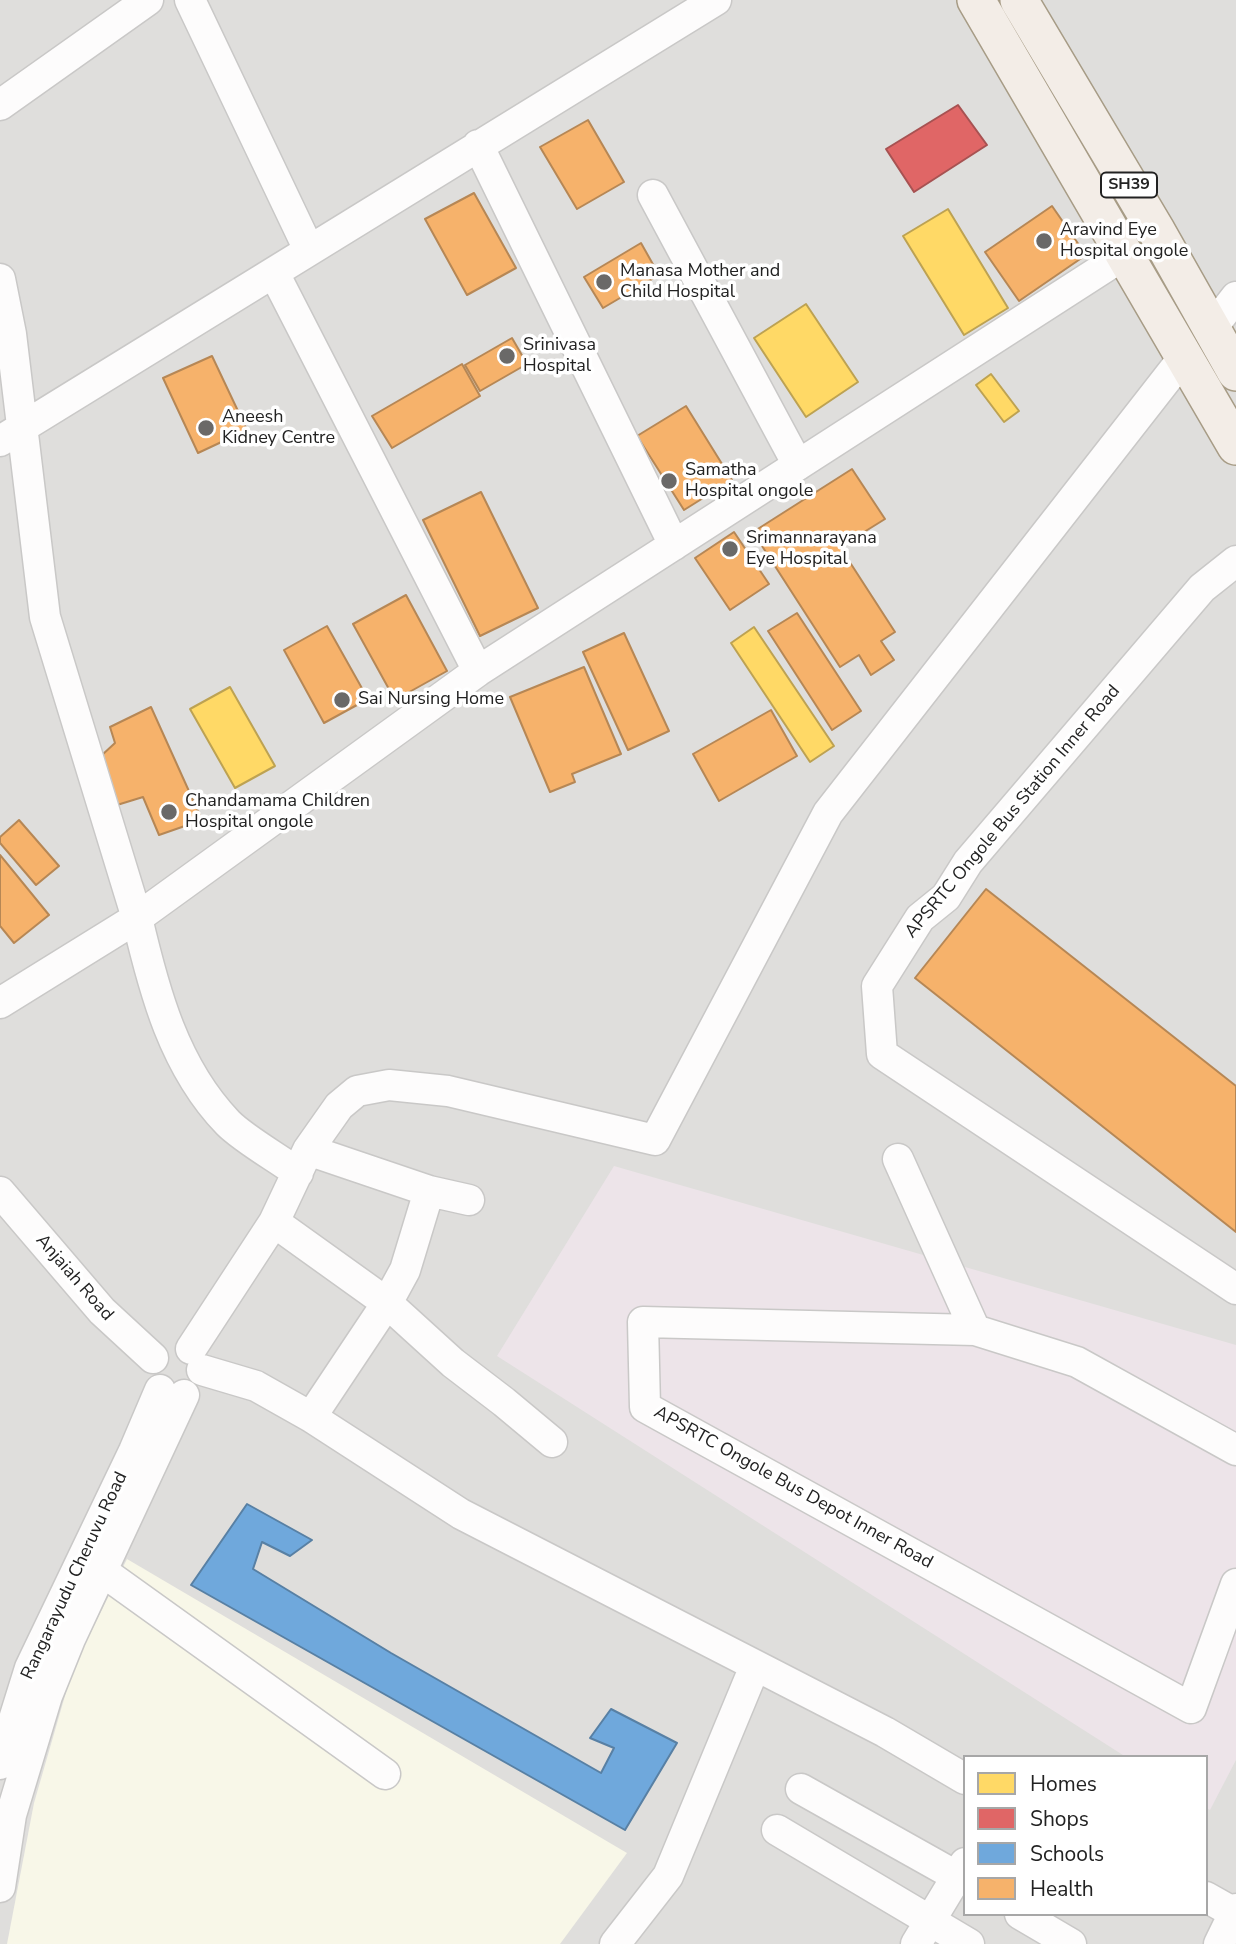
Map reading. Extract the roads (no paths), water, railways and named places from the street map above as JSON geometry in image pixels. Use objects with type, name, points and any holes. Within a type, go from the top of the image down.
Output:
[{"type":"main road","name":"SH39","points":[[976,0],[1236,446]]},
{"type":"main road","name":"SH39","points":[[1019,0],[1157,232],[1236,372]]},
{"type":"street","points":[[0,105],[148,0]]},
{"type":"street","points":[[190,0],[309,250]]},
{"type":"street","points":[[11,435],[716,0]]},
{"type":"street","points":[[478,145],[674,545]]},
{"type":"street","points":[[653,195],[798,465]]},
{"type":"street","points":[[0,1003],[138,918],[478,671],[1124,255]]},
{"type":"street","points":[[274,273],[478,671]]},
{"type":"street","points":[[0,279],[11,334],[11,435],[45,617],[138,918],[150,972],[165,1018],[190,1074],[229,1124],[303,1161],[469,1200]]},
{"type":"street","points":[[1211,329],[1236,297]]},
{"type":"street","points":[[963,1778],[885,1732],[461,1514],[311,1417],[256,1386],[197,1359],[181,1345],[170,1345],[160,1350],[153,1358],[150,1370],[153,1381],[172,1393],[197,1386],[197,1359],[274,1222],[303,1161],[339,1105],[357,1091],[389,1085],[448,1091],[654,1140],[828,813],[1184,357]]},
{"type":"street","name":"APSRTC Ongole Bus Station Inner Road","points":[[1236,561],[1202,588],[968,862],[946,897],[920,918],[877,986],[883,1054],[1236,1289]]},
{"type":"street","points":[[898,1159],[975,1330]]},
{"type":"street","points":[[311,1417],[387,1303],[405,1269],[429,1191]]},
{"type":"street","name":"Anjaiah Road","points":[[0,1192],[102,1311],[153,1358]]},
{"type":"street","points":[[274,1222],[387,1303],[453,1363],[552,1442]]},
{"type":"street","name":"APSRTC Ongole Bus Depot Inner Road","points":[[1236,1450],[1077,1362],[975,1330],[643,1322],[645,1407],[1191,1708],[1236,1584]]},
{"type":"street","points":[[0,1887],[11,1815],[47,1696],[102,1571],[172,1393]]},
{"type":"street","name":"Rangarayudu Cheruvu Road","points":[[0,1764],[30,1668],[134,1451],[172,1393]]},
{"type":"street","points":[[102,1571],[385,1774]]},
{"type":"street","points":[[615,1944],[668,1876],[755,1667]]},
{"type":"street","points":[[801,1789],[962,1874],[923,1932]]},
{"type":"street","points":[[777,1830],[923,1932],[969,1944]]},
{"type":"street","points":[[1208,1898],[1235,1913],[1219,1944]]},
{"type":"street","points":[[1023,1916],[1071,1944]]},
{"type":"place","name":"Aravind Eye Hospital ongole","points":[[1044,241]]},
{"type":"place","name":"Manasa Mother and Child Hospital","points":[[604,282]]},
{"type":"place","name":"Srinivasa Hospital","points":[[507,356]]},
{"type":"place","name":"Aneesh Kidney Centre","points":[[206,428]]},
{"type":"place","name":"Samatha Hospital ongole","points":[[669,481]]},
{"type":"place","name":"Srimannarayana Eye Hospital","points":[[730,549]]},
{"type":"place","name":"Sai Nursing Home","points":[[342,700]]},
{"type":"place","name":"Chandamama Children Hospital ongole","points":[[169,812]]}]
